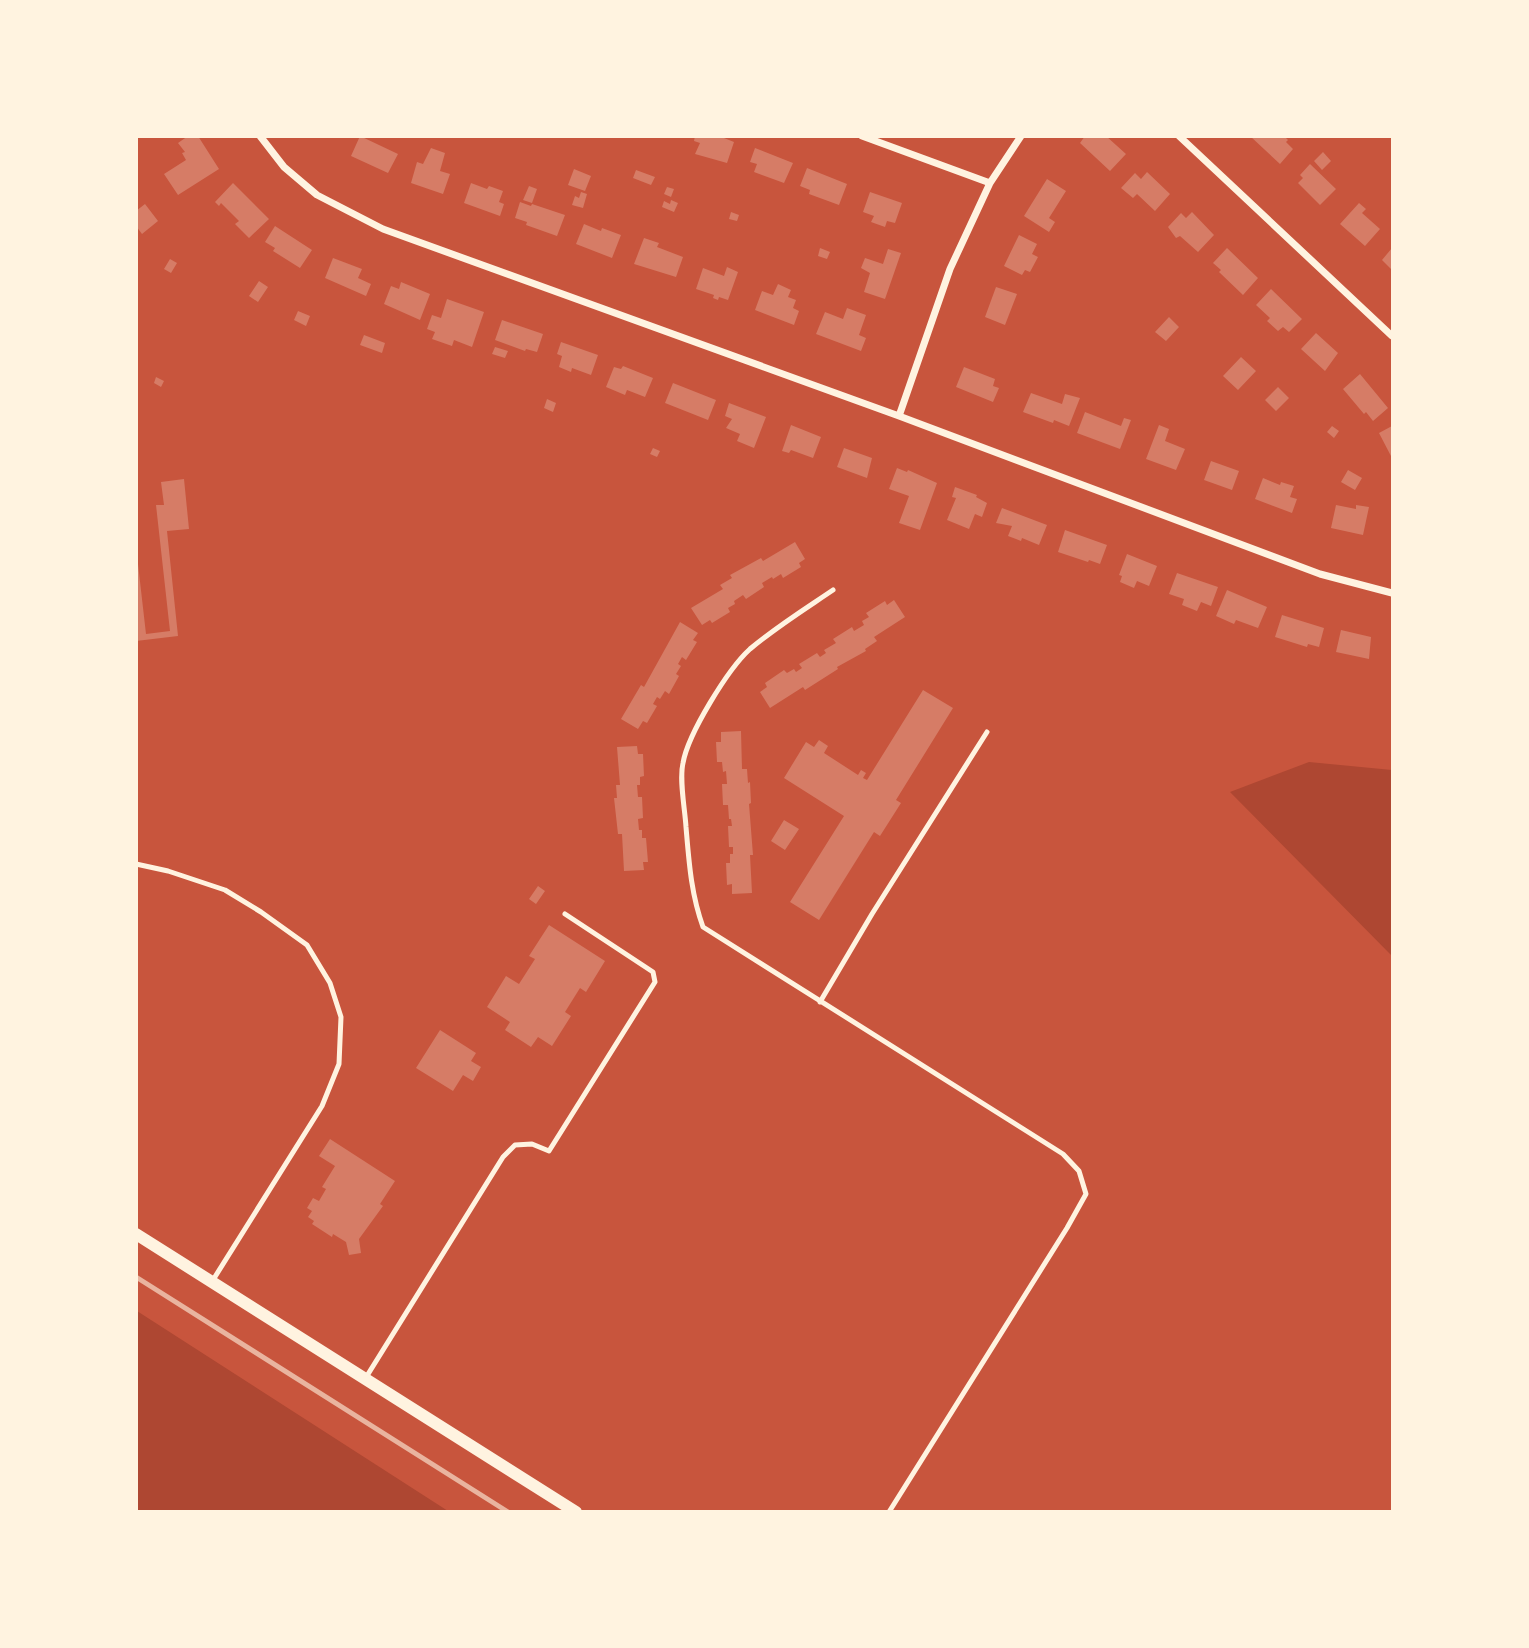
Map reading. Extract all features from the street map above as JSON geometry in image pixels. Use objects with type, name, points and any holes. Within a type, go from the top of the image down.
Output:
[{"type":"street","points":[[260,136],[284,167],[317,195],[383,229],[899,416],[1320,574],[1392,593]]},
{"type":"street","points":[[862,136],[990,183]]},
{"type":"street","points":[[899,416],[950,269],[990,183],[1021,136]]},
{"type":"street","points":[[1179,136],[1392,336]]},
{"type":"street","points":[[136,1234],[576,1511]]},
{"type":"lane","points":[[833,590],[747,651],[715,694],[693,733],[682,765],[693,899],[703,927],[1063,1154],[1079,1171],[1086,1194],[889,1511]]},
{"type":"lane","points":[[820,1002],[987,732]]},
{"type":"lane","points":[[136,863],[225,890],[307,945],[330,983],[341,1017],[339,1064],[322,1106],[211,1282]]},
{"type":"lane","points":[[365,1379],[503,1157],[515,1144],[532,1144],[549,1150],[655,982],[653,972],[565,915]]},
{"type":"shaded area","points":[[1309,762],[1392,770],[1392,956],[1230,792]]},
{"type":"shaded area","points":[[137,1311],[448,1511],[137,1511]]},
{"type":"building","points":[[188,136],[198,136],[219,169],[178,195],[164,174],[186,160],[182,153],[185,152],[178,143]]},
{"type":"building","points":[[360,136],[398,154],[388,173],[351,156]]},
{"type":"building","points":[[695,136],[719,136],[734,142],[727,163],[695,154],[700,143],[694,141]]},
{"type":"building","points":[[1085,136],[1106,136],[1126,154],[1110,171],[1080,143]]},
{"type":"building","points":[[1250,136],[1284,136],[1293,149],[1280,164]]},
{"type":"building","points":[[431,148],[445,153],[440,171],[450,174],[443,194],[411,183],[417,162],[423,164]]},
{"type":"building","points":[[755,148],[793,163],[784,183],[754,172],[757,164],[750,162]]},
{"type":"building","points":[[1323,152],[1331,161],[1322,170],[1314,161]]},
{"type":"building","points":[[1310,164],[1336,189],[1320,205],[1298,183],[1303,178],[1300,175]]},
{"type":"building","points":[[807,168],[847,184],[839,205],[809,194],[810,190],[800,186]]},
{"type":"building","points":[[574,169],[591,176],[585,191],[568,185]]},
{"type":"building","points":[[636,170],[655,177],[651,185],[633,178]]},
{"type":"building","points":[[1147,172],[1170,194],[1155,211],[1137,194],[1133,198],[1121,188],[1135,173],[1141,179]]},
{"type":"building","points":[[1047,179],[1066,191],[1049,218],[1055,222],[1049,232],[1024,216]]},
{"type":"building","points":[[233,183],[269,219],[249,238],[235,224],[239,221],[221,203],[219,206],[215,202]]},
{"type":"building","points":[[471,183],[503,191],[499,202],[504,204],[500,216],[464,203]]},
{"type":"building","points":[[529,186],[537,189],[532,203],[523,200]]},
{"type":"building","points":[[667,187],[674,189],[671,197],[664,194]]},
{"type":"building","points":[[581,192],[587,194],[583,208],[572,205],[575,196],[579,198]]},
{"type":"building","points":[[870,192],[902,203],[895,223],[887,221],[885,227],[871,222],[874,216],[863,212]]},
{"type":"building","points":[[671,200],[678,203],[674,212],[662,207],[664,201],[670,204]]},
{"type":"building","points":[[520,202],[565,215],[557,236],[526,225],[527,222],[515,218]]},
{"type":"building","points":[[1359,203],[1366,209],[1362,213],[1380,229],[1365,246],[1340,224]]},
{"type":"building","points":[[145,204],[158,221],[142,234],[136,226],[136,211]]},
{"type":"building","points":[[731,212],[739,215],[737,221],[729,219]]},
{"type":"building","points":[[1192,212],[1214,235],[1198,252],[1180,236],[1176,238],[1168,227],[1181,213],[1186,218]]},
{"type":"building","points":[[584,224],[621,235],[612,258],[576,244]]},
{"type":"building","points":[[275,226],[312,250],[300,268],[273,251],[275,248],[265,242]]},
{"type":"building","points":[[1019,235],[1037,244],[1032,254],[1038,257],[1030,272],[1025,270],[1022,275],[1004,266]]},
{"type":"building","points":[[644,238],[659,243],[657,247],[683,257],[676,277],[634,264]]},
{"type":"building","points":[[820,248],[830,252],[827,259],[818,256]]},
{"type":"building","points":[[1227,248],[1258,278],[1243,295],[1213,263]]},
{"type":"building","points":[[1392,248],[1392,270],[1382,260]]},
{"type":"building","points":[[888,249],[901,253],[885,299],[864,292],[870,273],[861,268],[865,258],[883,264]]},
{"type":"building","points":[[333,258],[362,269],[358,278],[371,284],[366,296],[325,278]]},
{"type":"building","points":[[170,259],[177,263],[171,273],[164,269]]},
{"type":"building","points":[[727,267],[738,272],[728,300],[719,297],[718,300],[713,298],[714,295],[696,289],[703,268],[724,276]]},
{"type":"building","points":[[259,281],[268,287],[258,302],[249,296]]},
{"type":"building","points":[[401,282],[430,294],[420,320],[384,304],[391,286],[399,289]]},
{"type":"building","points":[[778,284],[791,290],[788,297],[796,300],[793,308],[799,311],[794,325],[755,310],[762,291],[773,295]]},
{"type":"building","points":[[996,287],[1017,294],[1005,325],[985,317]]},
{"type":"building","points":[[1271,289],[1302,319],[1289,332],[1283,327],[1278,331],[1267,321],[1270,318],[1256,305]]},
{"type":"building","points":[[447,299],[484,312],[472,347],[454,340],[452,346],[432,339],[435,332],[427,329],[432,315],[441,318]]},
{"type":"building","points":[[847,308],[866,315],[859,335],[866,338],[861,351],[816,334],[825,312],[843,319]]},
{"type":"building","points":[[298,311],[310,316],[306,326],[294,320]]},
{"type":"building","points":[[1169,317],[1179,327],[1166,341],[1155,332]]},
{"type":"building","points":[[502,320],[543,334],[537,352],[525,351],[495,340]]},
{"type":"building","points":[[1316,333],[1338,353],[1325,371],[1301,349]]},
{"type":"building","points":[[364,335],[385,343],[382,353],[360,345]]},
{"type":"building","points":[[561,342],[598,355],[591,375],[572,368],[571,372],[559,367],[562,356],[557,354]]},
{"type":"building","points":[[495,347],[508,351],[505,358],[492,354]]},
{"type":"building","points":[[1241,357],[1256,371],[1238,390],[1223,376]]},
{"type":"building","points":[[623,366],[653,378],[645,397],[627,390],[625,395],[606,387],[614,367],[621,369]]},
{"type":"building","points":[[964,367],[995,379],[993,386],[999,388],[993,402],[956,387]]},
{"type":"building","points":[[1360,374],[1388,408],[1373,421],[1343,389]]},
{"type":"building","points":[[156,377],[164,381],[161,387],[154,383]]},
{"type":"building","points":[[673,383],[716,400],[708,420],[665,403]]},
{"type":"building","points":[[1278,387],[1289,398],[1276,411],[1265,400]]},
{"type":"building","points":[[1031,393],[1062,404],[1065,394],[1080,398],[1069,426],[1023,412]]},
{"type":"building","points":[[547,399],[556,403],[553,412],[544,408]]},
{"type":"building","points":[[729,403],[766,417],[754,448],[737,441],[740,434],[726,428],[732,419],[725,416]]},
{"type":"building","points":[[1085,412],[1121,426],[1124,418],[1131,420],[1120,449],[1077,433]]},
{"type":"building","points":[[791,425],[821,437],[813,458],[791,450],[789,453],[782,451]]},
{"type":"building","points":[[1159,425],[1169,429],[1165,441],[1185,449],[1176,470],[1146,459]]},
{"type":"building","points":[[1332,426],[1339,431],[1334,438],[1327,432]]},
{"type":"building","points":[[1392,426],[1392,458],[1379,433]]},
{"type":"building","points":[[653,448],[660,451],[657,457],[650,454]]},
{"type":"building","points":[[844,448],[872,458],[867,478],[837,467]]},
{"type":"building","points":[[1211,461],[1239,471],[1232,490],[1204,480]]},
{"type":"building","points":[[897,468],[937,483],[920,530],[899,523],[909,496],[889,489]]},
{"type":"building","points":[[1348,470],[1362,478],[1355,490],[1341,482]]},
{"type":"building","points":[[1263,478],[1280,485],[1281,482],[1294,486],[1290,497],[1297,499],[1292,513],[1255,499]]},
{"type":"building","points":[[184,479],[189,529],[167,531],[178,636],[136,641],[136,564],[146,634],[170,631],[156,505],[164,505],[161,482]]},
{"type":"building","points":[[955,487],[977,495],[976,497],[987,503],[982,517],[975,514],[969,529],[947,520],[956,498],[952,497]]},
{"type":"building","points":[[1336,505],[1356,509],[1356,505],[1369,507],[1363,535],[1331,528]]},
{"type":"building","points":[[1002,508],[1047,525],[1039,545],[1008,536],[1012,526],[996,523]]},
{"type":"building","points":[[1065,530],[1107,545],[1100,564],[1058,552]]},
{"type":"building","points":[[795,542],[805,559],[799,563],[801,567],[783,578],[781,574],[773,579],[772,577],[762,583],[764,587],[746,599],[743,595],[734,601],[735,604],[728,608],[730,612],[712,623],[710,620],[702,625],[691,608],[723,589],[720,585],[732,578],[730,575],[761,558],[763,561]]},
{"type":"building","points":[[1127,554],[1157,566],[1149,586],[1137,581],[1134,588],[1120,582],[1122,576],[1119,575]]},
{"type":"building","points":[[1177,573],[1218,587],[1211,606],[1201,602],[1197,611],[1182,605],[1184,599],[1169,594]]},
{"type":"building","points":[[1227,590],[1267,607],[1258,628],[1236,620],[1234,624],[1216,616]]},
{"type":"building","points":[[894,600],[905,617],[874,637],[877,641],[865,649],[866,651],[837,667],[838,669],[805,690],[803,687],[770,708],[760,692],[767,687],[765,683],[784,670],[787,673],[794,669],[796,672],[802,668],[799,664],[817,653],[820,657],[826,653],[824,650],[836,643],[833,639],[852,627],[854,631],[864,625],[862,621],[869,617],[866,613],[885,601],[887,605]]},
{"type":"building","points":[[1282,615],[1324,628],[1319,647],[1308,644],[1307,647],[1275,637]]},
{"type":"building","points":[[680,622],[698,633],[693,640],[697,642],[686,660],[682,657],[678,664],[681,666],[676,674],[679,676],[669,694],[665,691],[660,699],[657,697],[653,704],[657,706],[647,723],[643,721],[638,729],[621,719],[641,685],[644,687]]},
{"type":"building","points":[[1341,630],[1371,637],[1369,659],[1336,652]]},
{"type":"building","points":[[923,690],[953,708],[896,800],[901,803],[880,836],[874,832],[819,920],[790,902],[844,816],[784,778],[806,742],[814,747],[819,740],[828,746],[824,753],[858,775],[861,770],[866,773],[863,778],[867,780]]},
{"type":"building","points":[[741,731],[742,769],[747,769],[748,783],[750,782],[752,893],[732,894],[732,884],[727,885],[726,863],[730,863],[730,854],[733,854],[733,847],[729,847],[728,826],[732,826],[728,805],[723,805],[722,784],[727,784],[726,771],[723,772],[722,762],[717,762],[716,742],[721,742],[721,732]]},
{"type":"building","points":[[637,746],[638,754],[643,754],[644,776],[640,777],[640,785],[637,785],[638,797],[642,797],[643,818],[638,819],[639,830],[642,830],[642,838],[646,838],[648,862],[643,862],[644,870],[624,871],[622,834],[618,834],[614,798],[617,798],[616,785],[620,785],[617,747]]},
{"type":"building","points":[[784,820],[799,829],[785,850],[771,841]]},
{"type":"building","points":[[538,886],[545,891],[536,904],[529,899]]},
{"type":"building","points":[[549,925],[605,961],[586,992],[580,988],[565,1012],[571,1016],[552,1046],[538,1037],[531,1047],[505,1030],[510,1022],[487,1007],[506,976],[519,984],[535,959],[529,956]]},
{"type":"building","points":[[440,1030],[476,1053],[471,1061],[481,1067],[473,1081],[463,1075],[453,1091],[416,1068]]},
{"type":"building","points":[[330,1139],[395,1181],[380,1204],[383,1206],[359,1239],[361,1253],[349,1255],[346,1242],[333,1234],[332,1237],[312,1224],[314,1221],[308,1217],[312,1211],[307,1208],[313,1198],[319,1201],[326,1189],[322,1187],[335,1166],[319,1156]]},
{"type":"railway","points":[[136,1277],[508,1512]]}]
